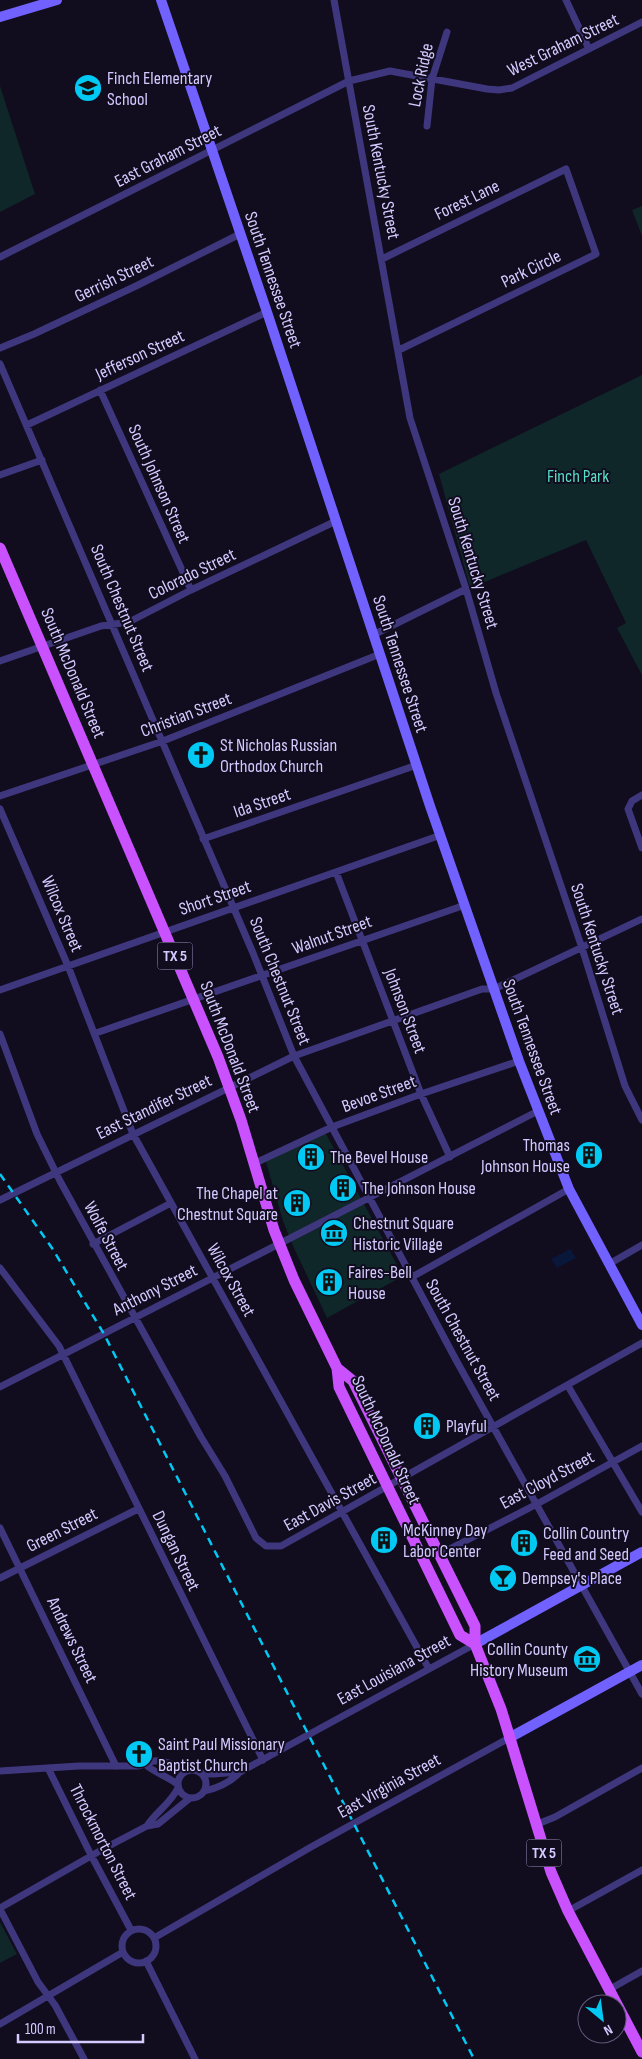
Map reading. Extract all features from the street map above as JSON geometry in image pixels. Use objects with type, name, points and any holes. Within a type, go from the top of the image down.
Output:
[{"type":"main road","name":"South McDonald Street","points":[[0,548],[229,1086],[279,1244],[294,1280],[337,1368],[339,1388],[460,1635],[475,1644]]},
{"type":"main road","name":"South McDonald Street","points":[[337,1368],[352,1381],[440,1554],[475,1626],[475,1644]]},
{"type":"main road","name":"TX 5","points":[[475,1644],[495,1692],[551,1872],[568,1911],[642,2052]]},
{"type":"street","points":[[0,17],[33,3],[57,0]]},
{"type":"street","name":"South Tennessee Street","points":[[161,0],[267,312],[373,635],[519,1061],[570,1189],[642,1325]]},
{"type":"street","name":"South Kentucky Street","points":[[334,0],[410,418],[466,589],[496,693],[582,948],[625,1086],[642,1120]]},
{"type":"street","points":[[566,0],[589,49]]},
{"type":"street","name":"West Graham Street","points":[[349,81],[390,71],[487,90],[512,88],[642,22]]},
{"type":"street","name":"Lock Ridge","points":[[427,126],[432,79],[446,32]]},
{"type":"street","name":"East Graham Street","points":[[0,257],[349,81]]},
{"type":"street","name":"Forest Lane","points":[[382,258],[566,169]]},
{"type":"street","name":"Park Circle","points":[[399,350],[596,254],[566,169]]},
{"type":"street","name":"Gerrish Street","points":[[0,348],[28,337],[136,286],[240,234]]},
{"type":"street","name":"Jefferson Street","points":[[27,425],[267,312]]},
{"type":"street","name":"South Chestnut Street","points":[[0,364],[163,741],[202,839],[262,976],[294,1056],[369,1198],[642,1694]]},
{"type":"street","name":"South Johnson Street","points":[[100,390],[191,590]]},
{"type":"street","points":[[0,475],[42,460]]},
{"type":"street","name":"Colorado Street","points":[[0,661],[101,626],[129,622],[191,590],[336,521]]},
{"type":"street","points":[[373,635],[466,589]]},
{"type":"street","name":"Christian Street","points":[[0,796],[163,741],[380,654]]},
{"type":"street","name":"Ida Street","points":[[202,839],[417,765]]},
{"type":"street","points":[[642,795],[632,801],[628,809],[642,848]]},
{"type":"street","name":"Wilcox Street","points":[[0,809],[96,1033],[133,1134],[429,1669]]},
{"type":"street","name":"Short Street","points":[[0,990],[441,835]]},
{"type":"street","points":[[336,872],[361,940]]},
{"type":"street","name":"Walnut Street","points":[[96,1033],[465,905]]},
{"type":"street","name":"East Standifer Street","points":[[0,1200],[229,1086],[294,1056],[482,989],[494,989],[642,919]]},
{"type":"street","name":"Johnson Street","points":[[361,940],[421,1094]]},
{"type":"street","name":"Wolfe Street","points":[[0,1034],[37,1134],[93,1244],[225,1476],[256,1538],[266,1546]]},
{"type":"street","name":"Bevoe Street","points":[[253,1164],[332,1127],[519,1061]]},
{"type":"street","points":[[421,1094],[450,1157]]},
{"type":"street","name":"Anthony Street","points":[[0,1387],[538,1111]]},
{"type":"street","points":[[412,1276],[570,1189]]},
{"type":"street","points":[[93,1244],[171,1203]]},
{"type":"street","points":[[609,1264],[642,1245]]},
{"type":"street","name":"Dungan Street","points":[[0,1268],[57,1343],[63,1354],[263,1760]]},
{"type":"street","name":"East Davis Street","points":[[266,1546],[281,1546],[388,1488],[642,1343]]},
{"type":"street","points":[[568,1386],[642,1512]]},
{"type":"street","name":"East Cloyd Street","points":[[440,1554],[537,1504],[642,1446]]},
{"type":"street","name":"Green Street","points":[[0,1578],[138,1509]]},
{"type":"street","name":"Andrews Street","points":[[0,1528],[116,1766]]},
{"type":"street","name":"East Louisiana Street","points":[[204,1791],[235,1778],[240,1772],[642,1552]]},
{"type":"street","name":"East Virginia Street","points":[[154,1938],[302,1852],[642,1665]]},
{"type":"street","points":[[0,1771],[146,1765],[154,1761],[175,1765],[185,1771]]},
{"type":"street","points":[[146,1765],[153,1771],[168,1777],[178,1786],[183,1795],[190,1798],[198,1797],[204,1791],[206,1779],[201,1773],[193,1769],[185,1771],[179,1776],[178,1786],[166,1807],[147,1826]]},
{"type":"street","name":"Throckmorton Street","points":[[48,1768],[131,1930]]},
{"type":"street","points":[[535,1825],[554,1817],[642,1768]]},
{"type":"street","name":"East Louisiana Street","points":[[201,1773],[240,1772]]},
{"type":"street","points":[[84,2059],[38,1982],[0,1908],[91,1855],[147,1826],[158,1824],[190,1798]]},
{"type":"street","points":[[568,1911],[642,1870]]},
{"type":"street","points":[[142,1929],[154,1938],[155,1950],[153,1955],[146,1961],[133,1962],[123,1952],[123,1938],[131,1930],[142,1929]]},
{"type":"street","points":[[0,2024],[123,1952]]},
{"type":"street","points":[[146,1961],[195,2059]]},
{"type":"street","points":[[610,1989],[642,1971]]},
{"type":"green space","points":[[0,86],[35,194],[0,212]]},
{"type":"green space","points":[[642,206],[642,236],[632,210]]},
{"type":"green space","name":"Finch Park","points":[[642,375],[642,675],[617,628],[626,623],[586,540],[470,588],[439,474]]},
{"type":"green space","name":"Chestnut Square Historic Village","points":[[325,1132],[403,1276],[327,1318],[283,1221],[266,1162]]},
{"type":"green space","points":[[0,1922],[17,1954],[0,1963]]},
{"type":"water","points":[[570,1249],[576,1258],[557,1268],[551,1259]]},
{"type":"railway","points":[[0,1174],[52,1248],[104,1334],[474,2059]]},
{"type":"place","name":"Finch Elementary School","points":[[88,88]]},
{"type":"place","name":"St Nicholas Russian Orthodox Church","points":[[201,755]]},
{"type":"place","name":"Thomas Johnson House","points":[[589,1155]]},
{"type":"place","name":"The Bevel House","points":[[311,1157]]},
{"type":"place","name":"The Johnson House","points":[[343,1188]]},
{"type":"place","name":"The Chapel at Chestnut Square","points":[[297,1203]]},
{"type":"place","name":"Chestnut Square Historic Village","points":[[334,1233]]},
{"type":"place","name":"Faires-Bell House","points":[[329,1282]]},
{"type":"place","name":"Playful","points":[[427,1426]]},
{"type":"place","name":"McKinney Day Labor Center","points":[[384,1540]]},
{"type":"place","name":"Collin Country Feed and Seed","points":[[524,1543]]},
{"type":"place","name":"Dempsey's Place","points":[[503,1578]]},
{"type":"place","name":"Collin County History Museum","points":[[587,1659]]},
{"type":"place","name":"Saint Paul Missionary Baptist Church","points":[[139,1754]]}]
